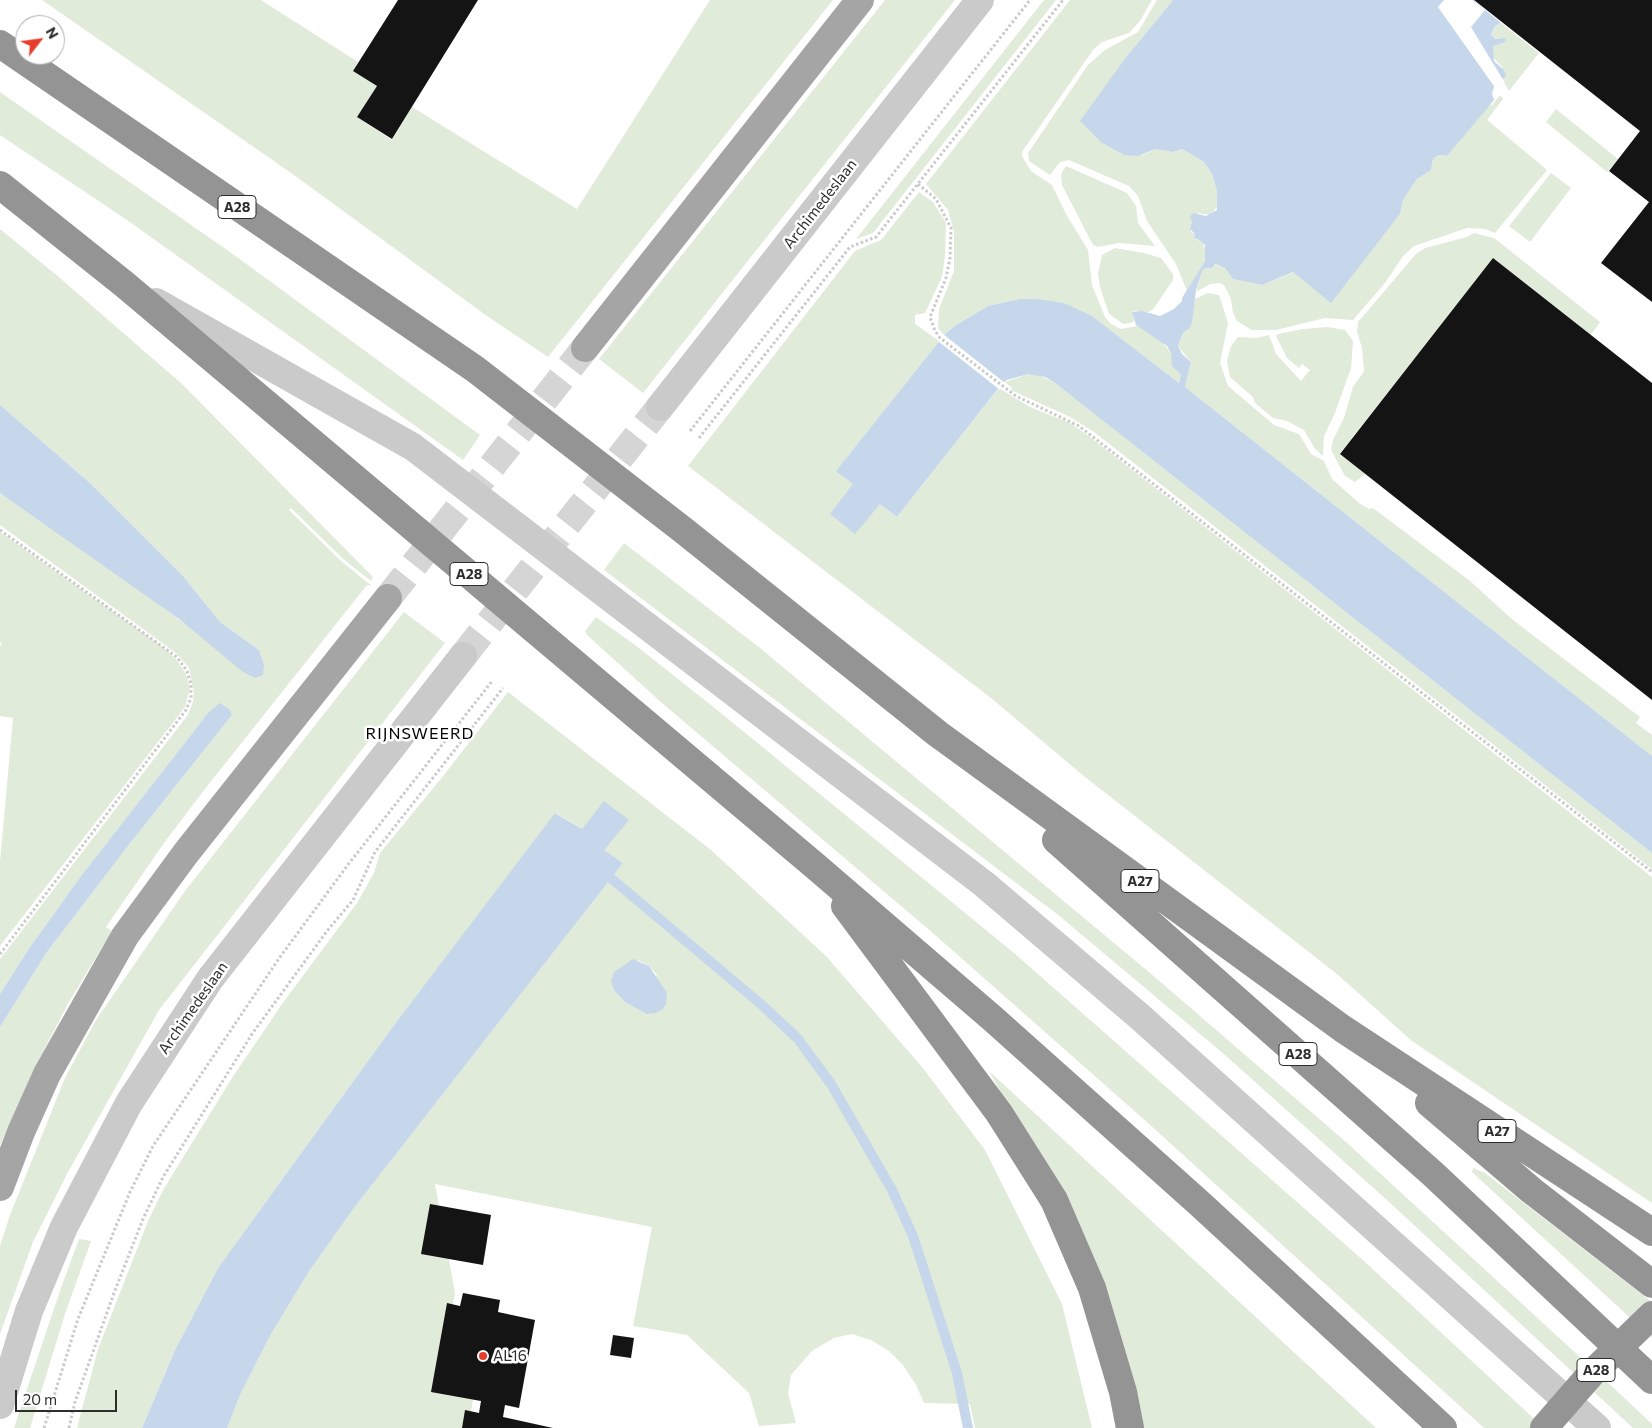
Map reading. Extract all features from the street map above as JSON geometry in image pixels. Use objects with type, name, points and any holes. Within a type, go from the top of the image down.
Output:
[{"type":"highway","name":"A28","points":[[0,44],[475,369],[683,530],[938,734],[1433,1174],[1652,1380]]},
{"type":"highway","name":"A28","points":[[0,185],[124,284],[814,865],[992,1018],[1207,1210],[1443,1428]]},
{"type":"highway","name":"A27","points":[[938,734],[1343,1029],[1652,1232]]},
{"type":"highway","name":"A28","points":[[814,865],[1000,1113],[1054,1200],[1092,1288],[1123,1392],[1130,1428]]},
{"type":"highway","name":"A27","points":[[1343,1029],[1531,1190],[1652,1284]]},
{"type":"highway","name":"A28","points":[[1544,1428],[1591,1374],[1652,1315]]},
{"type":"main road","points":[[585,348],[860,0]]},
{"type":"main road","points":[[0,1187],[21,1132],[47,1074],[125,936],[192,845],[388,598]]},
{"type":"lane","name":"Archimedeslaan","points":[[660,408],[980,0]]},
{"type":"lane","name":"A28","points":[[124,284],[412,447],[984,884],[1139,1016],[1597,1428]]},
{"type":"lane","name":"Archimedeslaan","points":[[0,1404],[29,1311],[64,1227],[129,1102],[210,980],[462,656]]},
{"type":"path","points":[[690,431],[838,246],[1030,0]]},
{"type":"path","points":[[699,438],[850,247],[876,236],[1063,0]]},
{"type":"path","points":[[918,184],[936,199],[951,228],[950,258],[946,278],[930,317],[940,338],[1002,386],[1035,406],[1079,426],[1652,872]]},
{"type":"path","points":[[0,530],[157,641],[176,657],[187,671],[191,684],[191,698],[186,710],[0,954]]},
{"type":"path","points":[[44,1428],[78,1319],[130,1192],[152,1146],[280,957],[347,866],[493,680]]},
{"type":"path","points":[[69,1428],[75,1402],[114,1293],[143,1219],[163,1178],[252,1034],[327,931],[353,900],[376,852],[503,688]]},
{"type":"green space","points":[[42,0],[261,0],[358,62],[354,71],[377,86],[358,118],[392,140],[412,107],[577,209],[710,0],[833,0],[548,357],[487,316],[294,175]]},
{"type":"green space","points":[[885,0],[955,0],[643,393],[599,359]]},
{"type":"green space","points":[[1044,0],[1056,0],[873,233],[856,239]]},
{"type":"green space","points":[[1070,0],[1152,0],[1140,21],[1129,33],[1102,42],[1093,50],[1022,152],[1022,156],[1031,171],[1052,185],[1067,216],[1088,250],[1092,285],[1105,317],[1111,324],[1121,329],[1138,326],[1162,342],[1171,353],[1173,366],[1181,375],[1179,383],[1092,316],[1019,299],[988,306],[956,325],[944,335],[938,328],[939,309],[954,271],[954,232],[948,210],[926,184]]},
{"type":"green space","points":[[1157,0],[1173,0],[1127,56],[1102,143],[1124,155],[1142,155],[1155,149],[1173,152],[1182,149],[1204,162],[1212,174],[1217,191],[1217,207],[1210,215],[1197,213],[1192,221],[1191,232],[1195,234],[1194,238],[1203,243],[1206,253],[1205,261],[1187,291],[1176,264],[1147,221],[1138,196],[1129,186],[1069,160],[1060,162],[1050,175],[1029,161],[1028,153],[1088,65],[1105,50],[1138,32]]},
{"type":"green space","points":[[1501,23],[1539,53],[1509,91],[1503,81],[1503,68],[1493,57],[1493,46],[1500,38],[1495,39],[1491,34],[1495,26]]},
{"type":"green space","points":[[0,92],[230,252],[480,435],[463,460],[127,220],[0,135]]},
{"type":"green space","points":[[1500,95],[1503,99],[1487,120],[1547,170],[1495,233],[1485,229],[1467,228],[1414,246],[1403,256],[1385,283],[1353,320],[1325,318],[1276,330],[1252,330],[1237,321],[1233,313],[1231,299],[1224,285],[1220,283],[1210,284],[1196,292],[1203,269],[1212,268],[1213,264],[1225,268],[1233,279],[1262,285],[1382,237],[1400,214],[1403,200],[1417,179],[1431,170],[1433,159],[1438,155],[1447,156],[1487,105],[1492,105]]},
{"type":"green space","points":[[1556,109],[1618,159],[1607,172],[1546,122]]},
{"type":"green space","points":[[1066,166],[1127,193],[1136,206],[1138,223],[1155,246],[1119,243],[1098,247],[1093,245],[1062,185],[1061,174]]},
{"type":"green space","points":[[1551,173],[1571,188],[1530,242],[1509,226]]},
{"type":"green space","points":[[919,192],[933,202],[946,223],[942,277],[925,313],[915,315],[915,324],[939,341],[837,470],[854,484],[830,514],[880,504],[897,517],[999,388],[1030,407],[1070,423],[1089,436],[1652,877],[1652,1203],[1412,1041],[1337,974],[1085,777],[991,698],[688,466],[855,251],[881,240]]},
{"type":"green space","points":[[0,229],[60,278],[182,384],[373,577],[371,581],[343,559],[291,508],[289,510],[341,561],[372,586],[367,585],[201,794],[164,843],[106,927],[112,931],[69,1002],[34,1069],[0,1145],[0,1027],[47,952],[232,715],[208,713],[81,876],[28,950],[0,994],[0,959],[187,716],[193,702],[194,692],[189,668],[176,653],[0,525],[0,493],[119,574],[207,641],[259,650],[220,622],[183,576],[90,483],[0,405]]},
{"type":"green space","points":[[1474,233],[1494,238],[1600,322],[1590,336],[1493,259],[1340,453],[1365,474],[1355,482],[1345,476],[1331,450],[1333,440],[1344,418],[1353,387],[1364,371],[1362,348],[1357,332],[1358,322],[1416,254],[1425,248],[1467,237]]},
{"type":"green space","points":[[1115,248],[1161,258],[1173,274],[1173,280],[1154,308],[1149,312],[1133,311],[1134,321],[1131,323],[1123,324],[1109,314],[1100,287],[1098,274],[1102,255]]},
{"type":"green space","points":[[1208,293],[1219,295],[1228,323],[1220,363],[1228,386],[1274,425],[1299,434],[1311,454],[1324,461],[1332,479],[1359,503],[1369,509],[1373,508],[1470,581],[1513,620],[1640,717],[1636,723],[1652,735],[1652,756],[1185,387],[1191,362],[1178,346],[1183,333],[1190,328],[1195,299]]},
{"type":"green space","points":[[1327,327],[1345,330],[1353,341],[1351,368],[1335,413],[1324,436],[1323,456],[1315,449],[1304,430],[1287,421],[1273,418],[1255,403],[1253,397],[1230,377],[1227,361],[1231,346],[1238,337],[1256,338],[1269,335],[1276,354],[1301,381],[1310,370],[1302,364],[1299,368],[1287,358],[1276,336],[1303,329]]},
{"type":"green space","points":[[1028,374],[1036,374],[1055,383],[1652,853],[1652,869],[1094,432],[1070,417],[1011,390],[1012,388],[1005,382]]},
{"type":"green space","points":[[0,532],[164,648],[176,659],[186,674],[190,688],[185,707],[0,946],[0,862],[13,718],[0,716],[0,647],[2,643],[0,642]]},
{"type":"green space","points":[[624,543],[760,648],[1156,978],[1346,1142],[1618,1392],[1652,1424],[1652,1428],[1633,1428],[1388,1201],[1225,1055],[1057,914],[604,570]]},
{"type":"green space","points":[[404,612],[445,643],[159,1010],[67,1174],[33,1242],[0,1334],[0,1246],[10,1215],[65,1078],[96,1020],[185,891]]},
{"type":"green space","points":[[596,617],[635,645],[716,709],[1014,953],[1364,1261],[1544,1428],[1484,1428],[1148,1123],[934,934],[662,703],[587,635],[585,631]]},
{"type":"green space","points":[[508,692],[711,850],[826,956],[922,1067],[985,1150],[1062,1304],[1092,1428],[975,1428],[970,1404],[924,1403],[916,1385],[903,1365],[889,1351],[871,1340],[852,1334],[834,1338],[812,1351],[791,1375],[788,1393],[796,1423],[759,1426],[749,1393],[687,1335],[633,1326],[652,1227],[435,1184],[455,1293],[437,1387],[474,1394],[468,1428],[227,1428],[241,1393],[271,1334],[310,1270],[354,1208],[623,863],[604,851],[582,829],[556,813],[394,1025],[218,1268],[175,1350],[142,1428],[77,1428],[98,1349],[148,1221],[163,1190],[232,1078],[282,1004],[357,903],[374,873],[380,853],[444,775]],"holes":[[[638,960],[649,966],[657,975],[642,1010],[625,1002]]]},
{"type":"green space","points":[[989,1071],[1376,1428],[1139,1428],[1104,1282]]},
{"type":"green space","points":[[1473,1168],[1485,1173],[1652,1302],[1652,1338],[1472,1172]]},
{"type":"green space","points":[[79,1239],[91,1241],[65,1314],[30,1428],[14,1428],[61,1288]]},
{"type":"water","points":[[1173,0],[1473,0],[1501,23],[1495,26],[1491,34],[1495,39],[1506,38],[1505,42],[1493,46],[1494,61],[1504,70],[1506,76],[1494,87],[1492,94],[1494,100],[1447,156],[1438,155],[1433,159],[1431,170],[1417,179],[1403,200],[1400,214],[1331,303],[1293,272],[1262,285],[1233,279],[1225,268],[1215,264],[1212,268],[1203,269],[1196,290],[1192,322],[1190,328],[1183,333],[1178,346],[1182,354],[1191,362],[1185,387],[1652,756],[1652,853],[1045,377],[1028,374],[1007,380],[1001,385],[897,517],[880,504],[855,534],[830,514],[853,484],[836,471],[944,335],[956,325],[988,306],[1019,299],[1037,299],[1064,303],[1092,316],[1179,383],[1181,375],[1172,366],[1171,353],[1167,346],[1136,325],[1132,312],[1142,311],[1160,316],[1174,309],[1182,301],[1205,261],[1205,245],[1194,238],[1195,234],[1190,229],[1192,222],[1190,216],[1194,213],[1206,216],[1217,210],[1217,191],[1212,174],[1204,162],[1182,149],[1173,152],[1155,149],[1138,156],[1124,155],[1102,143],[1080,121],[1127,56]]},
{"type":"water","points":[[0,405],[90,483],[183,576],[220,622],[259,650],[264,665],[263,675],[255,678],[243,672],[179,619],[0,493]]},
{"type":"water","points":[[220,703],[230,710],[232,715],[47,952],[0,1027],[0,994],[28,950],[81,876],[208,713]]},
{"type":"water","points":[[604,801],[629,820],[604,850],[623,863],[354,1208],[310,1270],[271,1334],[241,1393],[227,1428],[142,1428],[175,1350],[218,1268],[394,1025],[555,813],[582,829]]},
{"type":"water","points":[[633,959],[649,966],[667,993],[666,1004],[663,1009],[656,1013],[647,1014],[625,1002],[614,990],[611,981],[614,972]]},
{"type":"pier","points":[[1444,0],[1472,0],[1485,10],[1471,27],[1505,83],[1496,89],[1438,7]]},
{"type":"pier","points":[[943,334],[1005,383],[1000,390],[938,341]]},
{"type":"building","points":[[398,0],[478,0],[392,139],[357,117],[377,86],[353,71]]},
{"type":"building","points":[[1474,0],[1652,0],[1652,302],[1601,263],[1649,202],[1609,171],[1640,131]]},
{"type":"building","points":[[1493,258],[1652,383],[1652,700],[1340,454]]},
{"type":"building","points":[[430,1204],[491,1215],[483,1265],[421,1254]]},
{"type":"building","name":"AL16","points":[[463,1293],[500,1300],[498,1312],[535,1320],[519,1408],[505,1405],[503,1417],[553,1428],[462,1428],[465,1410],[479,1413],[481,1401],[431,1392],[447,1303],[460,1306]]},
{"type":"building","points":[[613,1335],[634,1338],[631,1358],[610,1355]]},
{"type":"waterway","points":[[600,869],[762,1005],[798,1039],[831,1084],[892,1190],[913,1236],[957,1373],[968,1428]]},
{"type":"tunnel","points":[[388,598],[585,348]]},
{"type":"tunnel","points":[[463,656],[660,407]]},
{"type":"place","name":"AL16","points":[[483,1356]]},
{"type":"district","name":"RIJNSWEERD","points":[[420,734]]}]
